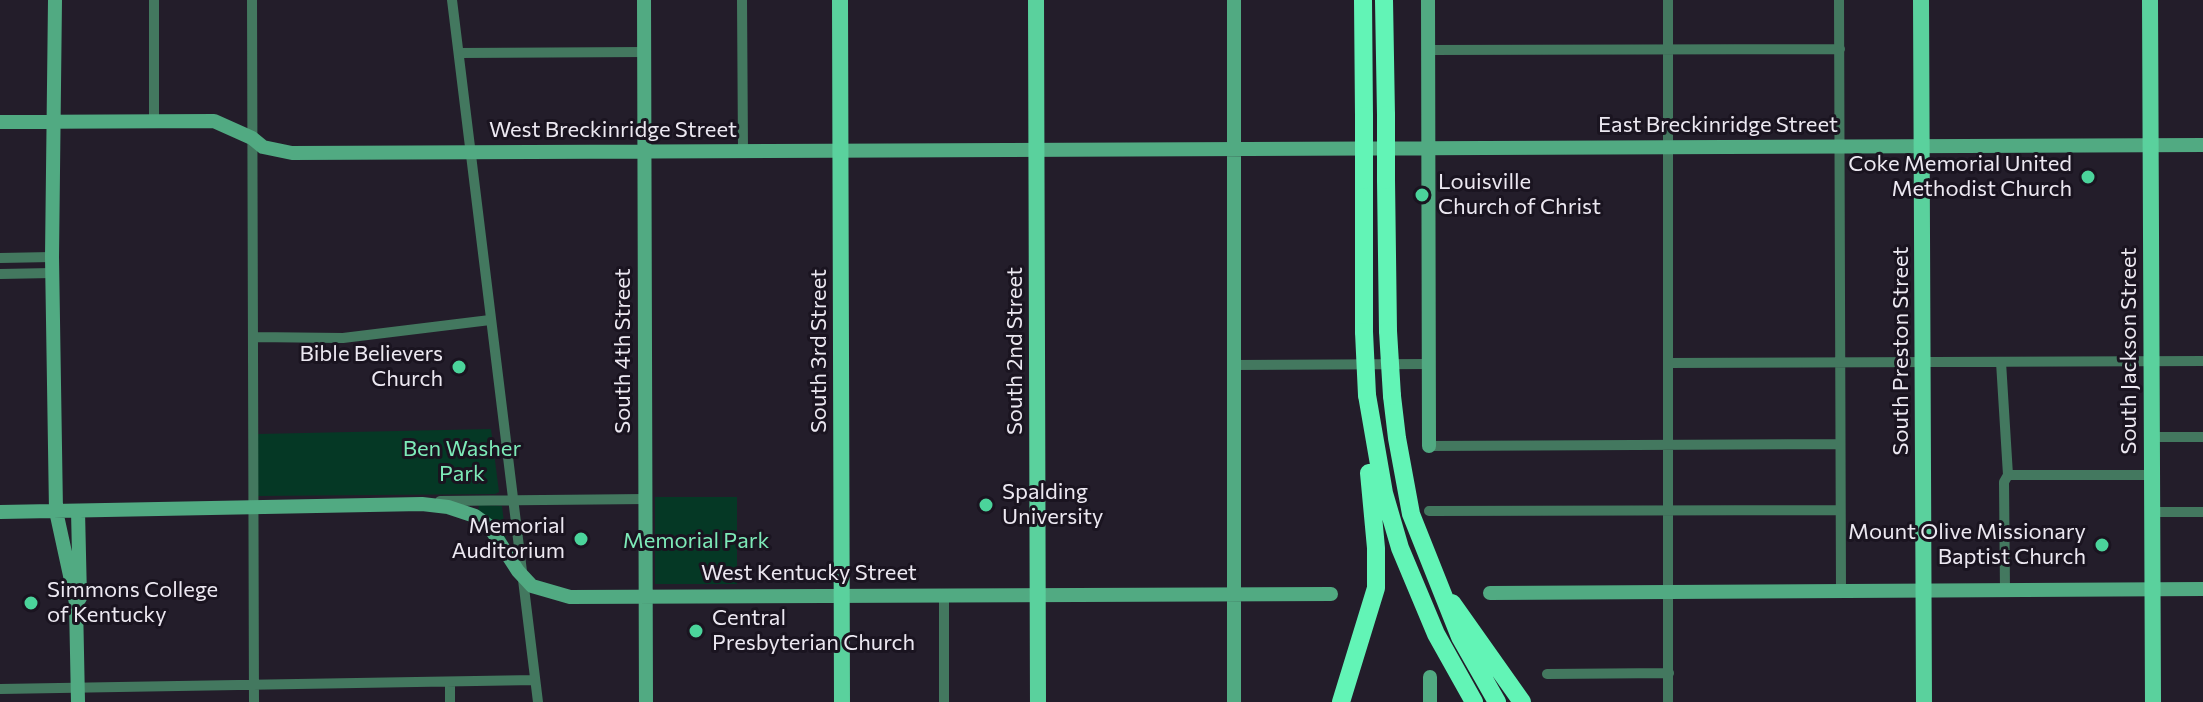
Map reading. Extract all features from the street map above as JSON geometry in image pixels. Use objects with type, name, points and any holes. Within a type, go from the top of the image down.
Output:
[{"type":"highway","points":[[1341,702],[1375,595],[1377,570],[1378,495],[1364,332],[1363,0]]},
{"type":"highway","points":[[1387,0],[1384,58],[1388,331],[1392,396],[1405,489],[1438,586],[1522,702]]},
{"type":"highway","points":[[1378,495],[1442,645],[1474,702]]},
{"type":"highway","points":[[1454,612],[1460,637],[1497,702]]},
{"type":"main road","name":"South 3rd Street","points":[[840,0],[842,702]]},
{"type":"main road","name":"South 2nd Street","points":[[1036,0],[1038,702]]},
{"type":"main road","name":"South Preston Street","points":[[1921,0],[1924,702]]},
{"type":"main road","name":"South Jackson Street","points":[[2150,0],[2153,702]]},
{"type":"street","points":[[55,0],[52,273],[56,511],[76,603],[78,695]]},
{"type":"street","points":[[154,0],[154,120]]},
{"type":"street","points":[[252,0],[254,702]]},
{"type":"street","points":[[452,0],[538,702]]},
{"type":"street","name":"South 4th Street","points":[[644,0],[646,702]]},
{"type":"street","points":[[742,0],[743,151]]},
{"type":"street","points":[[1234,0],[1234,702]]},
{"type":"street","points":[[1428,0],[1429,446],[1840,444]]},
{"type":"street","points":[[1668,0],[1668,702]]},
{"type":"street","points":[[1839,0],[1841,592]]},
{"type":"street","points":[[1429,50],[1840,49]]},
{"type":"street","points":[[459,53],[644,52]]},
{"type":"street","name":"West Breckinridge Street","points":[[0,122],[214,121],[252,138],[263,147],[292,153],[1233,149]]},
{"type":"street","name":"East Breckinridge Street","points":[[1233,149],[2203,145]]},
{"type":"street","points":[[0,258],[52,257]]},
{"type":"street","points":[[0,274],[52,273]]},
{"type":"street","points":[[253,337],[343,338],[490,320]]},
{"type":"street","points":[[1668,363],[2203,361]]},
{"type":"street","points":[[2001,362],[2008,475],[2004,482],[2005,591]]},
{"type":"street","points":[[1234,365],[1429,364]]},
{"type":"street","points":[[2152,437],[2203,437]]},
{"type":"street","points":[[2008,475],[2152,475]]},
{"type":"street","name":"West Kentucky Street","points":[[0,512],[252,509],[512,499],[646,499]]},
{"type":"street","name":"West Kentucky Street","points":[[422,504],[458,509],[483,521],[532,586],[556,595],[1331,594]]},
{"type":"street","points":[[1429,511],[1840,510]]},
{"type":"street","points":[[76,603],[80,598],[78,511]]},
{"type":"street","points":[[2152,512],[2203,512]]},
{"type":"street","points":[[1490,593],[2203,589]]},
{"type":"street","points":[[944,595],[944,702]]},
{"type":"street","points":[[1547,674],[1669,673]]},
{"type":"street","points":[[1430,677],[1430,702]]},
{"type":"street","points":[[0,689],[78,695],[254,685],[535,680]]},
{"type":"street","points":[[450,682],[450,702]]},
{"type":"green space","name":"Ben Washer Park","points":[[491,429],[499,492],[495,494],[258,496],[258,434]]},
{"type":"green space","name":"Memorial Park","points":[[655,497],[737,497],[737,584],[655,584]]},
{"type":"green space","points":[[479,505],[502,506],[506,540],[478,513]]},
{"type":"place","name":"Coke Memorial United Methodist Church","points":[[2088,177]]},
{"type":"place","name":"Louisville Church of Christ","points":[[1422,195]]},
{"type":"place","name":"Bible Believers Church","points":[[459,367]]},
{"type":"place","name":"Spalding University","points":[[986,505]]},
{"type":"place","name":"Memorial Auditorium","points":[[581,539]]},
{"type":"place","name":"Mount Olive Missionary Baptist Church","points":[[2102,545]]},
{"type":"place","name":"Simmons College of Kentucky","points":[[31,603]]},
{"type":"place","name":"Central Presbyterian Church","points":[[696,631]]}]
